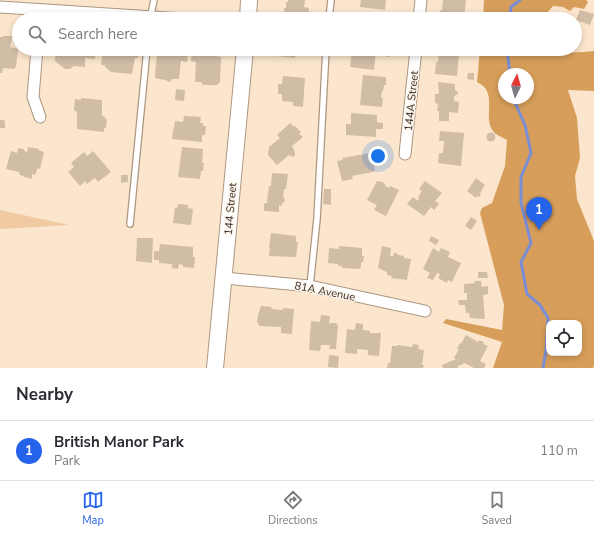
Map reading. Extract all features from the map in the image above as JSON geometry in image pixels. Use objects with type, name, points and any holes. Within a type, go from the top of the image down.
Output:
[{"type":"main road","points":[[249,12],[250,0]]},
{"type":"main road","name":"144 Street","points":[[215,368],[244,56]]},
{"type":"street","points":[[420,12],[421,0]]},
{"type":"street","points":[[0,7],[29,12]]},
{"type":"street","points":[[36,56],[33,97],[40,117]]},
{"type":"street","name":"144A Street","points":[[405,154],[415,56]]},
{"type":"street","name":"81A Avenue","points":[[224,278],[310,286],[425,311]]},
{"type":"lane","points":[[151,12],[154,0]]},
{"type":"lane","points":[[330,12],[331,0]]},
{"type":"lane","points":[[130,224],[146,56]]},
{"type":"lane","points":[[310,286],[317,219],[326,56]]},
{"type":"shaded area","points":[[484,0],[586,0],[588,2],[584,9],[574,7],[570,11],[563,7],[553,6],[548,12],[483,12]]},
{"type":"shaded area","points":[[594,51],[594,91],[568,90],[577,118],[580,158],[575,176],[577,199],[594,241],[593,368],[493,368],[502,342],[443,323],[446,319],[502,330],[504,305],[480,213],[482,208],[492,203],[505,166],[507,140],[496,134],[491,128],[489,122],[488,93],[484,87],[477,82],[479,56],[582,56],[582,52]]},
{"type":"shaded area","points":[[0,210],[69,225],[0,229]]},
{"type":"building","points":[[288,0],[305,0],[304,7],[309,8],[309,12],[284,12],[286,2],[288,2]]},
{"type":"building","points":[[361,0],[385,0],[385,10],[360,7]]},
{"type":"building","points":[[443,0],[466,0],[465,12],[440,12],[440,10],[442,11]]},
{"type":"building","points":[[580,10],[594,14],[590,25],[582,22],[582,12],[579,12]]},
{"type":"building","points":[[12,36],[10,47],[12,48],[12,56],[17,56],[15,69],[3,68],[2,73],[0,73],[0,37]]},
{"type":"building","points":[[55,56],[95,56],[95,59],[85,58],[85,67],[74,66],[70,69],[65,69],[55,61]]},
{"type":"building","points":[[102,56],[138,56],[138,58],[135,58],[132,74],[111,72],[105,67],[105,65],[101,65]]},
{"type":"building","points":[[157,56],[188,56],[187,62],[181,61],[179,79],[172,79],[170,82],[155,78]]},
{"type":"building","points":[[191,56],[221,57],[220,83],[218,83],[218,85],[203,85],[201,82],[195,82],[196,62],[191,61]]},
{"type":"building","points":[[277,56],[295,56],[295,58]]},
{"type":"building","points":[[351,56],[375,56],[374,70],[350,67]]},
{"type":"building","points":[[439,56],[459,56],[457,76],[435,74],[436,62],[438,62]]},
{"type":"building","points":[[468,73],[474,73],[474,80],[467,79]]},
{"type":"building","points":[[363,75],[386,77],[386,85],[384,85],[381,98],[383,98],[382,107],[360,105]]},
{"type":"building","points":[[283,76],[305,78],[303,107],[293,106],[293,102],[282,101],[282,94],[278,94],[278,84],[282,84]]},
{"type":"building","points":[[438,82],[455,84],[455,90],[458,92],[458,94],[454,96],[454,101],[459,102],[458,113],[449,112],[449,121],[439,121],[439,111],[437,111],[438,104],[435,103],[435,94],[439,94]]},
{"type":"building","points":[[176,89],[185,90],[184,101],[175,100]]},
{"type":"building","points":[[81,98],[102,100],[102,116],[107,119],[104,132],[77,129],[77,112],[74,110],[75,99],[81,100]]},
{"type":"building","points":[[351,113],[377,115],[377,122],[383,123],[383,129],[376,129],[376,137],[346,135],[346,124],[351,124]]},
{"type":"building","points":[[184,116],[201,117],[200,123],[203,123],[203,126],[206,126],[205,135],[202,135],[202,142],[172,139],[175,121],[183,122]]},
{"type":"building","points":[[0,120],[4,120],[5,128],[0,128]]},
{"type":"building","points":[[290,123],[301,132],[299,134],[303,137],[292,146],[295,155],[293,157],[289,155],[277,165],[268,155],[269,147],[280,138],[277,135]]},
{"type":"building","points":[[440,131],[464,133],[461,166],[438,163],[439,153],[443,153],[444,141],[439,141]]},
{"type":"building","points":[[491,132],[496,137],[491,142],[486,137]]},
{"type":"building","points":[[28,147],[39,149],[38,150],[44,152],[40,169],[38,168],[35,175],[32,174],[32,179],[20,175],[19,172],[6,169],[11,151],[17,153],[18,148],[24,149],[24,151],[27,152]]},
{"type":"building","points":[[182,147],[203,149],[202,163],[204,163],[200,179],[178,177]]},
{"type":"building","points":[[93,151],[111,172],[98,182],[95,178],[87,184],[85,181],[80,186],[68,172],[74,167],[71,163],[84,152],[87,156]]},
{"type":"building","points":[[370,153],[372,154],[375,170],[373,172],[352,176],[353,179],[342,181],[337,161],[343,160],[342,158]]},
{"type":"building","points":[[272,173],[288,174],[286,189],[284,189],[283,197],[285,201],[282,203],[282,206],[279,205],[279,212],[264,211],[264,204],[267,203],[269,186],[271,186]]},
{"type":"building","points":[[121,175],[128,175],[128,182],[121,183]]},
{"type":"building","points":[[476,178],[485,185],[479,197],[477,196],[476,198],[467,191]]},
{"type":"building","points":[[377,181],[383,182],[389,188],[390,186],[399,190],[386,216],[374,210],[377,205],[367,200]]},
{"type":"building","points":[[425,181],[442,193],[435,201],[439,204],[434,210],[431,207],[424,216],[407,204],[413,197],[418,201],[418,197],[422,191],[419,189]]},
{"type":"building","points":[[324,189],[331,189],[331,205],[323,204]]},
{"type":"building","points":[[178,204],[188,205],[188,208],[193,209],[191,225],[173,223],[175,208],[177,208]]},
{"type":"building","points":[[471,217],[477,221],[471,230],[465,226]]},
{"type":"building","points":[[271,233],[296,236],[296,242],[298,242],[296,257],[269,256]]},
{"type":"building","points":[[431,236],[439,240],[436,245],[429,241]]},
{"type":"building","points":[[137,238],[153,238],[152,263],[136,261]]},
{"type":"building","points":[[160,244],[193,247],[193,257],[195,257],[194,268],[183,267],[183,265],[179,264],[178,269],[172,268],[172,264],[159,263],[159,260],[154,260],[154,251],[159,251]]},
{"type":"building","points":[[339,246],[362,248],[362,256],[364,256],[363,262],[361,262],[361,267],[359,269],[342,268],[342,266],[338,266],[338,264],[328,263],[329,248],[339,249]]},
{"type":"building","points":[[382,246],[391,248],[390,256],[393,256],[395,252],[398,255],[404,256],[404,258],[411,259],[407,280],[391,278],[392,276],[387,275],[387,272],[378,268]]},
{"type":"building","points":[[433,248],[439,252],[441,248],[450,252],[448,257],[461,263],[452,282],[448,280],[447,283],[438,278],[440,274],[437,273],[433,280],[427,278],[430,273],[423,269]]},
{"type":"building","points":[[478,272],[487,272],[488,278],[478,278]]},
{"type":"building","points":[[475,281],[481,281],[482,287],[488,286],[488,294],[483,295],[485,319],[470,318],[469,313],[466,313],[465,305],[459,305],[458,300],[467,300],[467,293],[464,293],[464,284],[475,283]]},
{"type":"building","points":[[261,306],[272,307],[271,309],[294,309],[292,334],[281,333],[281,327],[258,325],[258,315]]},
{"type":"building","points":[[321,315],[330,316],[329,324],[336,323],[338,326],[336,349],[329,349],[330,345],[321,345],[320,351],[309,350],[311,321],[320,322]]},
{"type":"building","points":[[356,323],[363,324],[363,330],[370,331],[370,333],[381,333],[379,356],[368,355],[368,350],[357,349],[357,354],[345,353],[347,329],[355,330]]},
{"type":"building","points":[[466,335],[478,342],[479,340],[484,342],[483,344],[488,346],[480,361],[486,364],[484,368],[474,368],[465,363],[458,366],[458,368],[443,368],[442,365],[456,359],[454,358],[459,349],[457,349]]},
{"type":"building","points":[[413,344],[419,345],[418,349],[424,350],[423,368],[387,368],[388,363],[390,363],[392,346],[398,345],[412,347]]},
{"type":"building","points":[[329,355],[339,356],[338,368],[328,367]]},
{"type":"waterway","points":[[511,12],[511,7],[520,0]]},
{"type":"waterway","points":[[508,56],[509,68]]},
{"type":"waterway","points":[[516,104],[525,125],[531,153],[521,177],[521,203],[531,243],[521,262],[527,294],[540,305],[548,318],[543,368]]},
{"type":"place","name":"British Manor Park","points":[[539,230]]}]
